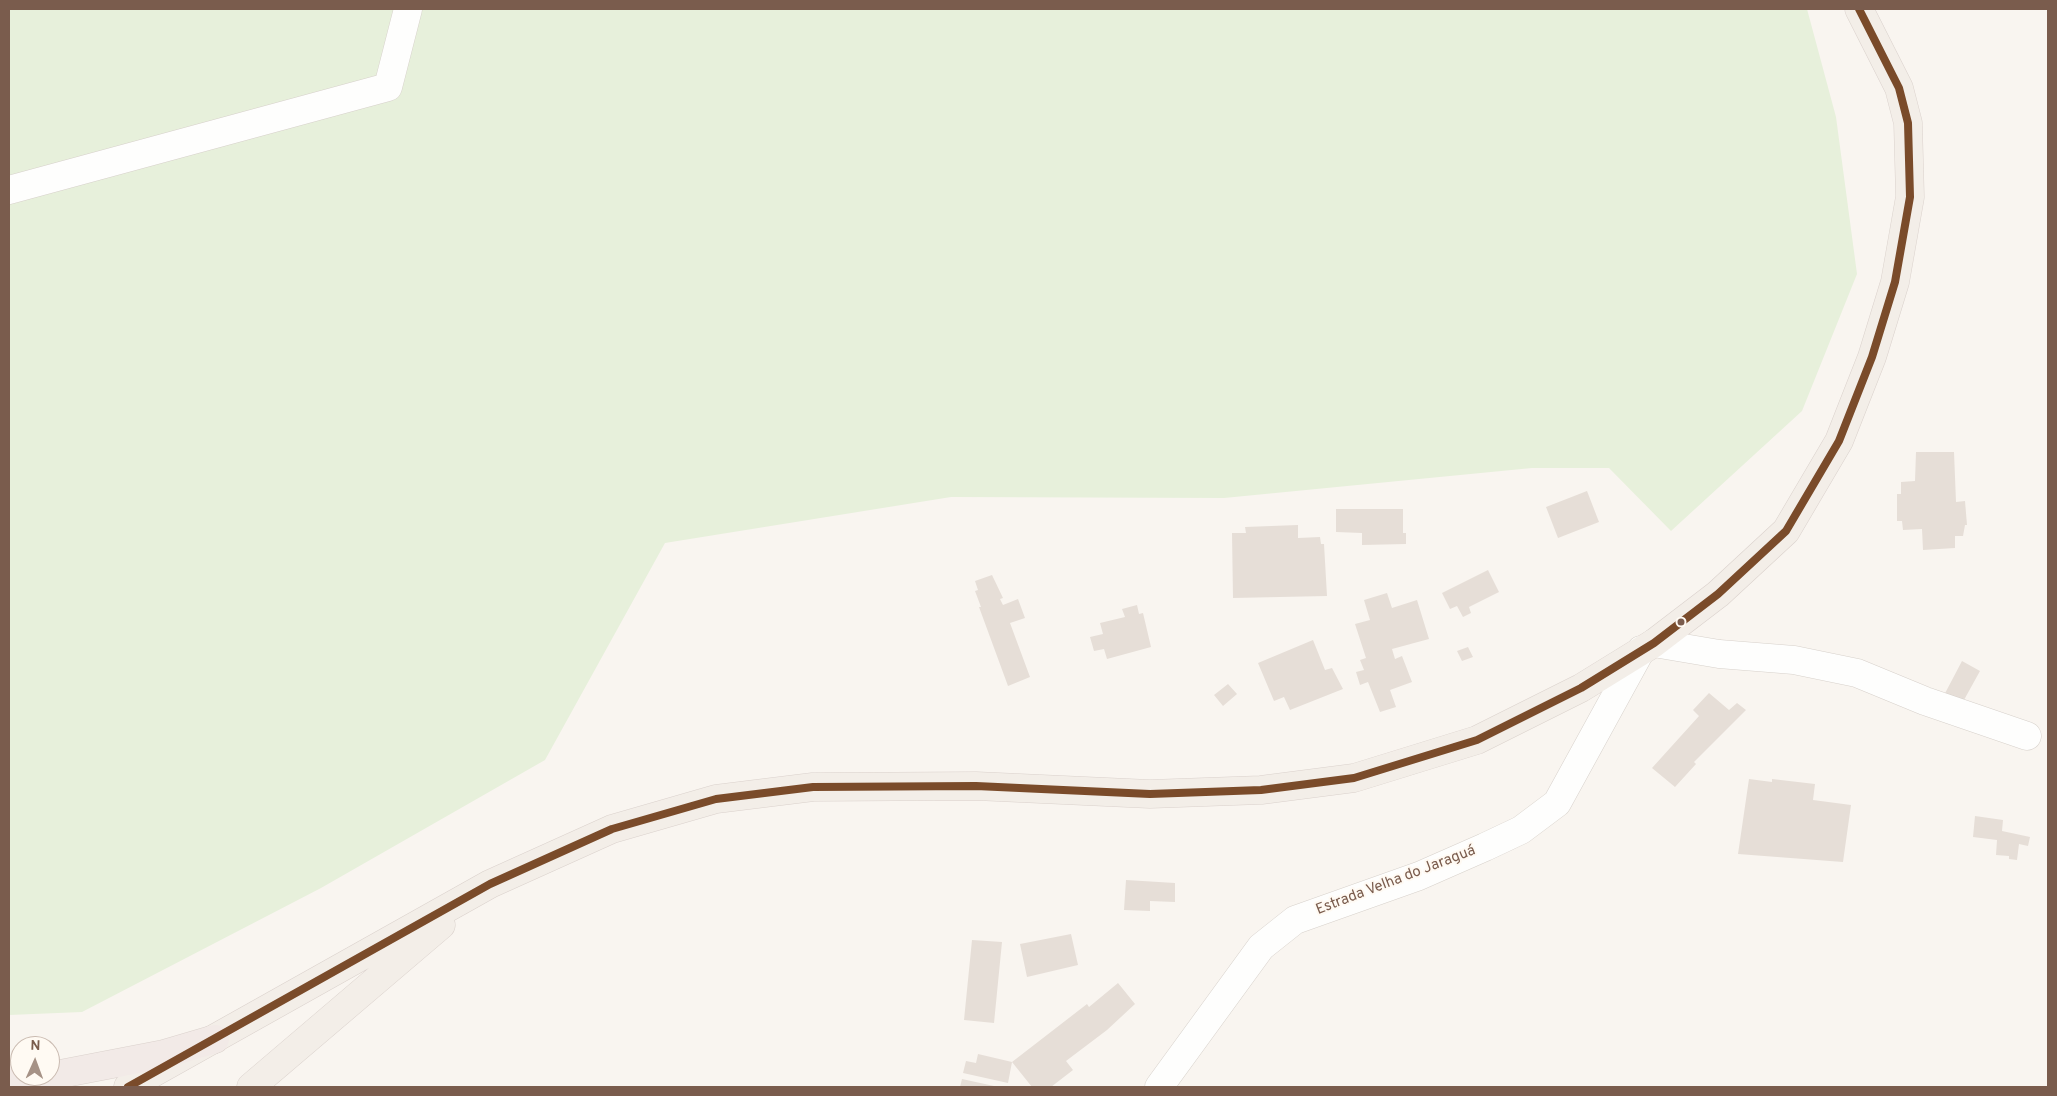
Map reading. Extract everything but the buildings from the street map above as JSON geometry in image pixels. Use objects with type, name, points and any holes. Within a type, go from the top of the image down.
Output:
[{"type":"highway","points":[[60,1074],[164,1054],[216,1039]]},
{"type":"main road","points":[[128,1087],[490,884],[612,829],[716,800],[803,789],[976,786],[1150,794],[1261,790],[1354,778],[1477,740],[1580,688],[1647,646],[1718,594],[1786,532],[1839,441],[1872,357],[1895,282],[1910,197],[1908,123],[1899,88],[1859,9]]},
{"type":"main road","points":[[251,1087],[490,884]]},
{"type":"street","points":[[9,190],[388,87],[408,9]]},
{"type":"street","points":[[1647,646],[1794,660],[1857,673],[1925,701],[2027,736]]},
{"type":"street","name":"Estrada Velha do Jaraguá","points":[[1159,1087],[1261,947],[1295,920],[1419,876],[1485,847],[1521,830],[1557,803],[1647,646]]},
{"type":"green space","points":[[9,9],[1807,9],[1836,117],[1857,274],[1802,411],[1671,531],[1609,468],[1532,468],[1224,498],[951,497],[665,543],[545,760],[321,888],[82,1012],[9,1015]]},
{"type":"transit line","points":[[128,1087],[490,884],[612,829],[716,799],[813,787],[976,786],[1150,794],[1261,790],[1354,778],[1477,740],[1581,688],[1654,643],[1718,594],[1786,531],[1839,441],[1872,357],[1895,282],[1910,197],[1908,123],[1899,88],[1859,9]]}]
